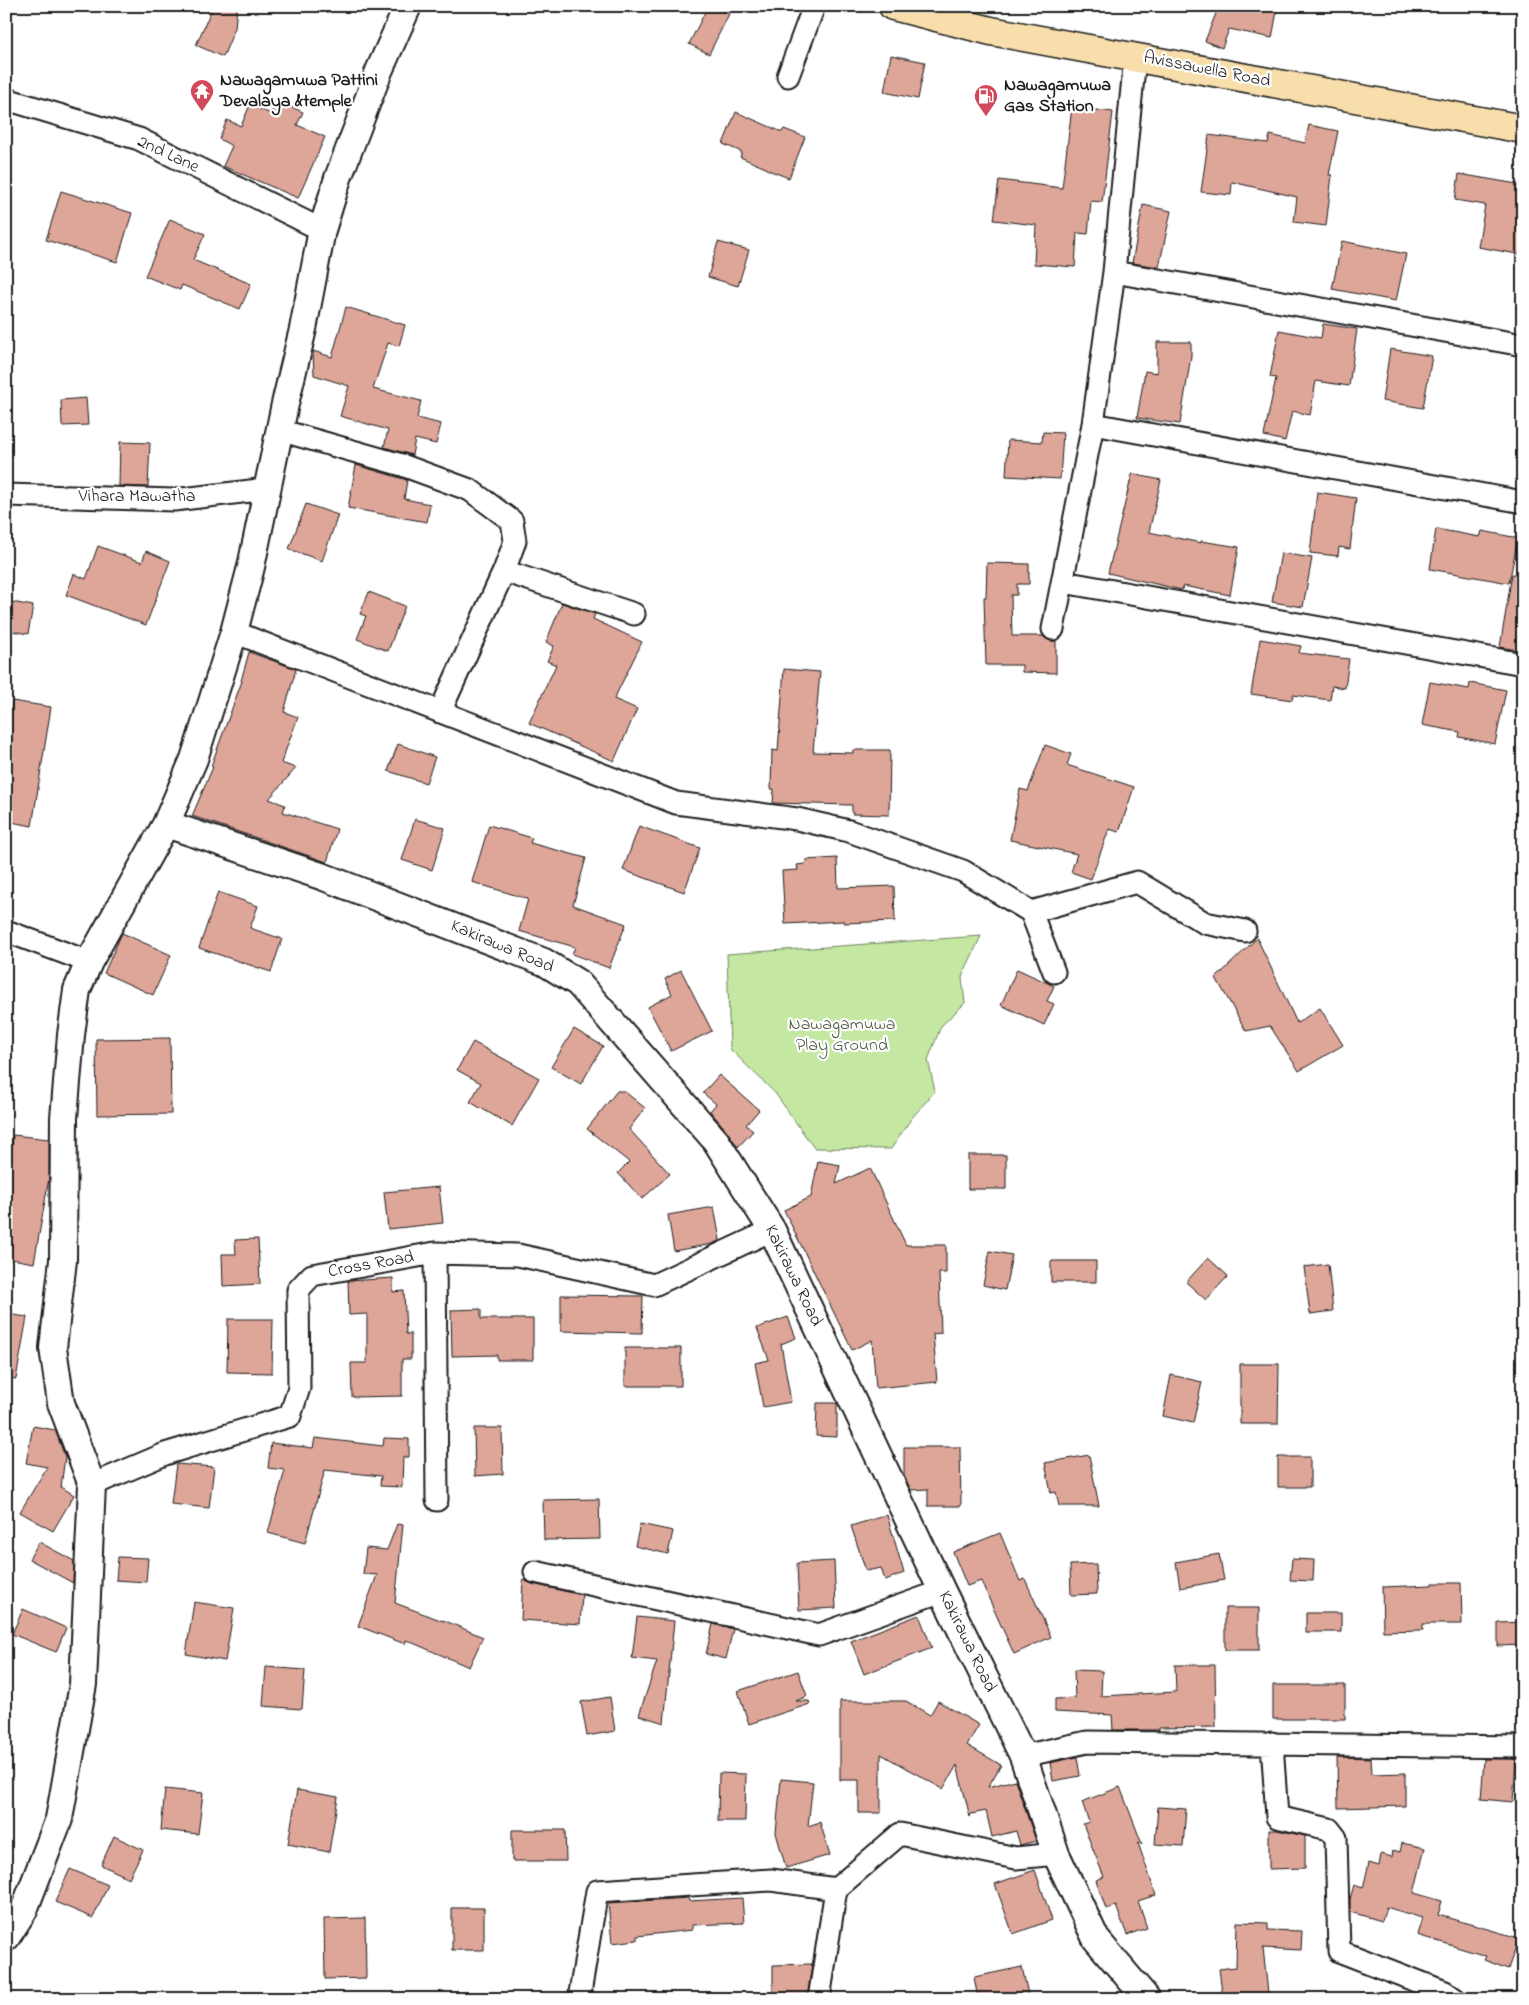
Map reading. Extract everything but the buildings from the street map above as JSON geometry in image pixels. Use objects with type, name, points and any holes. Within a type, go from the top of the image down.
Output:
[{"type":"main road","name":"Avissawella Road","points":[[893,6],[991,31],[1523,129]]},
{"type":"street","points":[[6,1938],[24,1910],[59,1819],[82,1684],[92,1485],[61,1402],[53,1348],[63,1260],[64,1118],[77,990],[89,962],[166,824],[194,759],[234,632],[251,567],[279,430],[303,329],[322,230],[338,178],[379,70],[408,6]]},
{"type":"street","points":[[788,76],[814,6]]},
{"type":"street","points":[[1053,629],[1092,424],[1114,272],[1135,57]]},
{"type":"street","name":"2nd Lane","points":[[6,99],[139,139],[322,230]]},
{"type":"street","points":[[1114,272],[1523,345]]},
{"type":"street","points":[[1092,424],[1523,502]]},
{"type":"street","points":[[279,430],[402,465],[470,490],[512,521],[515,541],[504,571],[440,712]]},
{"type":"street","name":"Vihara Mawatha","points":[[6,496],[174,500],[267,489]]},
{"type":"street","points":[[504,571],[634,614]]},
{"type":"street","points":[[1063,582],[1523,664]]},
{"type":"street","points":[[234,632],[676,803],[796,819],[849,831],[963,871],[1031,912],[1054,972]]},
{"type":"street","name":"Kakirawa Road","points":[[166,824],[324,877],[544,962],[578,983],[716,1140],[772,1230],[942,1592],[1023,1756],[1056,1854],[1096,1939],[1147,1999]]},
{"type":"street","points":[[1031,912],[1137,882],[1205,923],[1245,931]]},
{"type":"street","points":[[6,931],[89,962]]},
{"type":"street","name":"Cross Road","points":[[92,1485],[165,1454],[290,1416],[299,1388],[298,1290],[312,1275],[435,1253],[518,1255],[654,1285],[772,1230]]},
{"type":"street","points":[[435,1253],[437,1500]]},
{"type":"street","points":[[535,1572],[818,1635],[942,1592]]},
{"type":"street","points":[[1023,1756],[1087,1742],[1523,1747]]},
{"type":"street","points":[[1272,1744],[1277,1817],[1329,1829],[1336,1838],[1339,1951],[1445,1992],[1455,1999]]},
{"type":"street","points":[[819,1999],[836,1889],[900,1834],[1016,1858],[1056,1854]]},
{"type":"street","points":[[579,1999],[597,1891],[771,1880],[836,1889]]},
{"type":"green space","name":"Nawagamuwa Play Ground","points":[[981,936],[962,977],[965,1003],[941,1026],[928,1060],[935,1091],[911,1119],[891,1149],[814,1148],[775,1093],[730,1049],[727,954]]},
{"type":"place","name":"Nawagamuwa Pattini Devalaya &temple","points":[[202,112]]},
{"type":"place","name":"Nawagamuwa Gas Station","points":[[986,117]]}]
